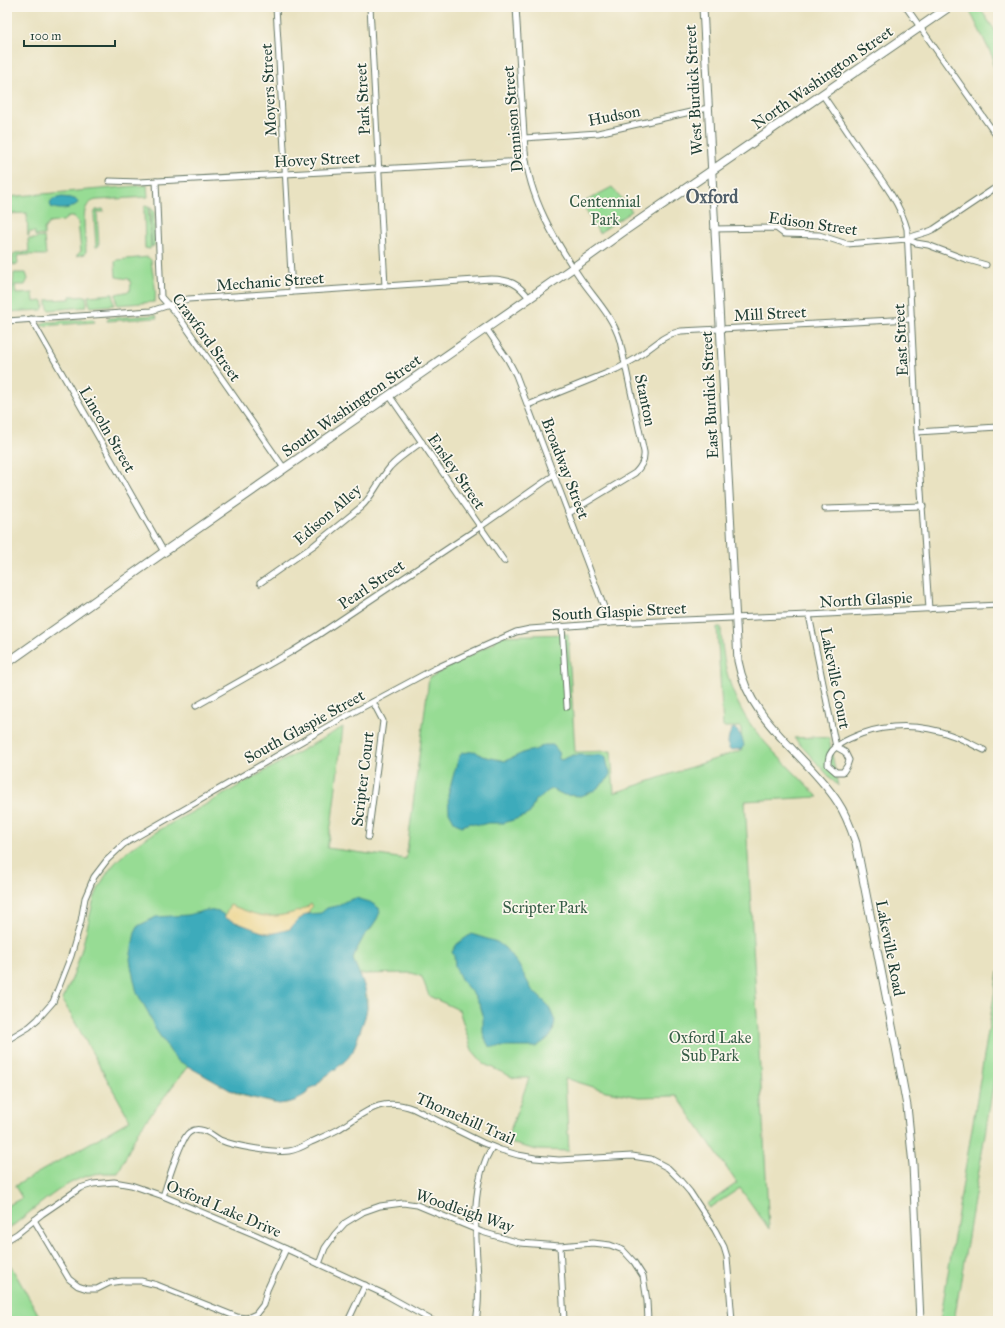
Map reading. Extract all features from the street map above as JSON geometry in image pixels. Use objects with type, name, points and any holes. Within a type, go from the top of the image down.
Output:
[{"type":"main road","name":"West Burdick Street","points":[[703,7],[711,171]]},
{"type":"main road","name":"North Washington Street","points":[[711,171],[949,7]]},
{"type":"main road","name":"East Burdick Street","points":[[711,171],[735,618]]},
{"type":"main road","name":"South Washington Street","points":[[7,663],[711,171]]},
{"type":"main road","name":"Lakeville Road","points":[[735,618],[739,665],[742,678],[749,695],[767,722],[820,779],[837,801],[848,820],[856,843],[907,1106],[913,1165],[920,1321]]},
{"type":"street","name":"Moyers Street","points":[[276,7],[292,292]]},
{"type":"street","name":"Park Street","points":[[370,7],[385,286]]},
{"type":"street","name":"Dennison Street","points":[[516,7],[526,161],[543,216],[574,267]]},
{"type":"street","points":[[906,7],[998,138]]},
{"type":"street","name":"East Street","points":[[822,94],[872,166],[899,209],[904,220],[907,239],[917,432],[929,609]]},
{"type":"street","name":"Hudson","points":[[524,138],[598,133],[708,108]]},
{"type":"street","name":"Hovey Street","points":[[109,181],[156,181],[526,161]]},
{"type":"street","name":"Crawford Street","points":[[156,181],[161,296],[179,317],[284,468]]},
{"type":"street","points":[[907,239],[912,236],[927,233],[934,229],[998,186]]},
{"type":"street","name":"Edison Street","points":[[714,229],[776,228],[784,234],[819,235],[847,244],[907,239]]},
{"type":"street","points":[[907,239],[986,265]]},
{"type":"street","name":"Stanton","points":[[569,513],[631,476],[643,463],[644,455],[643,444],[620,341],[614,325],[574,267]]},
{"type":"street","name":"Mechanic Street","points":[[7,321],[152,311],[169,306],[178,301],[188,299],[501,279],[517,285],[529,298]]},
{"type":"street","name":"Lincoln Street","points":[[31,319],[164,552]]},
{"type":"street","name":"Mill Street","points":[[528,404],[617,369],[662,339],[681,331],[912,319]]},
{"type":"street","name":"Broadway Street","points":[[486,328],[512,367],[528,404],[610,623]]},
{"type":"street","name":"Ensley Street","points":[[390,395],[504,561]]},
{"type":"street","points":[[917,432],[998,428]]},
{"type":"street","name":"Edison Alley","points":[[260,583],[313,546],[360,507],[368,500],[390,468],[400,458],[422,442]]},
{"type":"street","name":"Pearl Street","points":[[196,706],[318,636],[480,527],[554,475]]},
{"type":"street","points":[[825,509],[922,506]]},
{"type":"street","name":"North Glaspie","points":[[735,618],[998,606]]},
{"type":"street","name":"Lakeville Court","points":[[810,615],[836,747],[845,752],[849,760],[843,772],[836,772],[828,764],[828,758],[831,751],[836,747]]},
{"type":"street","name":"South Glaspie Street","points":[[7,1040],[29,1027],[53,1002],[81,921],[85,898],[94,877],[107,860],[124,844],[315,734],[434,669],[516,632],[530,628],[735,618]]},
{"type":"street","points":[[562,626],[567,707]]},
{"type":"street","name":"Scripter Court","points":[[368,837],[383,721],[373,702]]},
{"type":"street","points":[[836,747],[843,741],[868,732],[886,727],[906,726],[945,733],[963,739],[984,750]]},
{"type":"street","name":"Thornehill Trail","points":[[163,1196],[186,1135],[194,1130],[203,1130],[218,1140],[226,1142],[275,1152],[290,1151],[303,1147],[338,1130],[368,1110],[382,1105],[402,1105],[414,1109],[492,1147],[518,1155],[551,1159],[632,1156],[651,1159],[668,1168],[690,1192],[724,1247],[728,1257],[732,1321]]},
{"type":"street","points":[[476,1321],[478,1280],[475,1213],[486,1156],[492,1147]]},
{"type":"street","name":"Oxford Lake Drive","points":[[7,1240],[80,1188],[93,1184],[114,1182],[131,1185],[163,1196],[286,1249],[386,1295],[433,1321]]},
{"type":"street","name":"Woodleigh Way","points":[[319,1264],[325,1248],[345,1223],[363,1212],[380,1206],[403,1203],[417,1205],[476,1229],[520,1243],[560,1246],[593,1243],[610,1245],[623,1250],[634,1262],[643,1276],[647,1301],[648,1321]]},
{"type":"street","points":[[34,1220],[69,1279],[78,1286],[88,1290],[97,1289],[109,1283],[141,1281],[157,1285],[237,1317],[246,1318],[256,1314],[263,1305],[267,1290],[286,1249]]},
{"type":"street","points":[[560,1246],[564,1321]]},
{"type":"street","points":[[348,1321],[365,1285]]},
{"type":"green space","points":[[968,7],[979,7],[998,35],[998,40],[996,42],[998,45],[998,77],[992,62],[994,60]]},
{"type":"green space","points":[[147,185],[148,197],[97,200],[87,206],[84,215],[86,251],[85,254],[76,256],[81,251],[78,222],[74,217],[68,217],[63,221],[49,223],[44,229],[44,235],[35,236],[35,232],[29,232],[28,236],[27,213],[7,214],[7,197]]},
{"type":"green space","name":"Centennial Park","points":[[612,187],[632,211],[599,233],[582,203]]},
{"type":"green space","points":[[145,206],[148,206],[150,249],[145,248]]},
{"type":"green space","points":[[150,207],[154,211],[155,243],[152,247]]},
{"type":"green space","points":[[103,209],[103,212],[97,212],[99,246],[96,247],[94,214],[96,210]]},
{"type":"green space","points":[[44,237],[46,255],[17,256],[18,264],[13,265],[13,256],[15,253],[29,252],[28,239]]},
{"type":"green space","points":[[148,257],[151,260],[155,286],[155,301],[117,305],[116,294],[130,291],[131,284],[129,279],[116,277],[115,262],[117,260]]},
{"type":"green space","points":[[14,273],[26,273],[28,279],[25,285],[15,285],[16,294],[33,293],[34,302],[43,301],[44,306],[42,310],[7,312],[8,295],[12,295]]},
{"type":"green space","points":[[113,294],[114,305],[91,307],[89,303],[88,296]]},
{"type":"green space","points":[[70,296],[86,296],[87,304],[85,307],[49,310],[47,300],[70,299]]},
{"type":"green space","points":[[156,315],[157,318],[107,321],[108,318]]},
{"type":"green space","points":[[93,319],[95,322],[42,326],[41,324],[46,322]]},
{"type":"green space","name":"Scripter Park","points":[[717,627],[721,627],[723,653],[728,678],[744,714],[766,744],[818,797],[745,801],[769,1229],[740,1188],[710,1208],[707,1204],[737,1183],[677,1096],[639,1097],[606,1091],[565,1079],[569,1151],[537,1150],[506,1142],[529,1078],[514,1078],[484,1064],[472,1050],[459,1010],[429,996],[422,977],[412,973],[360,974],[367,996],[367,1008],[353,1051],[338,1067],[297,1100],[286,1103],[274,1103],[240,1095],[188,1066],[138,1131],[118,1173],[89,1175],[76,1180],[52,1195],[7,1230],[7,1206],[22,1198],[15,1186],[130,1120],[62,999],[78,963],[96,894],[103,880],[115,863],[134,846],[343,727],[332,820],[327,848],[406,859],[429,678],[495,642],[495,636],[568,634],[575,752],[611,751],[614,793],[742,750],[741,727],[723,727]]},
{"type":"green space","points":[[794,738],[829,738],[838,786]]},
{"type":"green space","points":[[998,972],[998,1056],[954,1321],[940,1321]]},
{"type":"green space","points":[[7,1259],[42,1321],[7,1321]]},
{"type":"sand","points":[[311,904],[313,906],[309,910],[309,913],[303,916],[290,929],[283,932],[266,933],[257,931],[224,918],[230,905],[258,915],[279,916],[297,912]]},
{"type":"water","points":[[62,197],[77,200],[78,203],[65,209],[51,207],[50,202],[53,199]]},
{"type":"water","points":[[734,728],[741,736],[744,746],[741,749],[730,750],[728,740],[731,730]]},
{"type":"water","points":[[544,745],[553,745],[558,751],[559,759],[561,760],[573,755],[602,755],[606,758],[610,776],[594,791],[581,796],[564,795],[552,789],[535,800],[530,813],[504,823],[488,823],[480,825],[471,823],[462,826],[455,823],[449,812],[448,795],[459,757],[462,753],[475,751],[482,756],[505,761],[525,752],[535,750]]},
{"type":"water","points":[[356,898],[370,902],[379,908],[380,912],[369,931],[364,936],[353,959],[365,988],[367,1008],[353,1051],[347,1059],[322,1079],[316,1086],[311,1088],[297,1100],[279,1104],[246,1096],[230,1090],[177,1060],[154,1027],[149,1014],[137,993],[130,959],[135,932],[138,926],[156,917],[188,915],[207,910],[219,912],[223,914],[225,918],[269,934],[290,929],[298,920],[307,914],[321,913],[327,908]]},
{"type":"water","points":[[471,934],[497,942],[505,948],[518,964],[532,990],[548,1005],[555,1021],[553,1032],[549,1038],[536,1047],[493,1047],[489,1046],[487,1043],[483,1033],[483,1015],[480,1005],[462,981],[455,967],[452,952],[457,944]]},
{"type":"district","name":"Oxford","points":[[712,197]]},
{"type":"park label","name":"Oxford Lake Sub Park","points":[[710,1046]]}]
